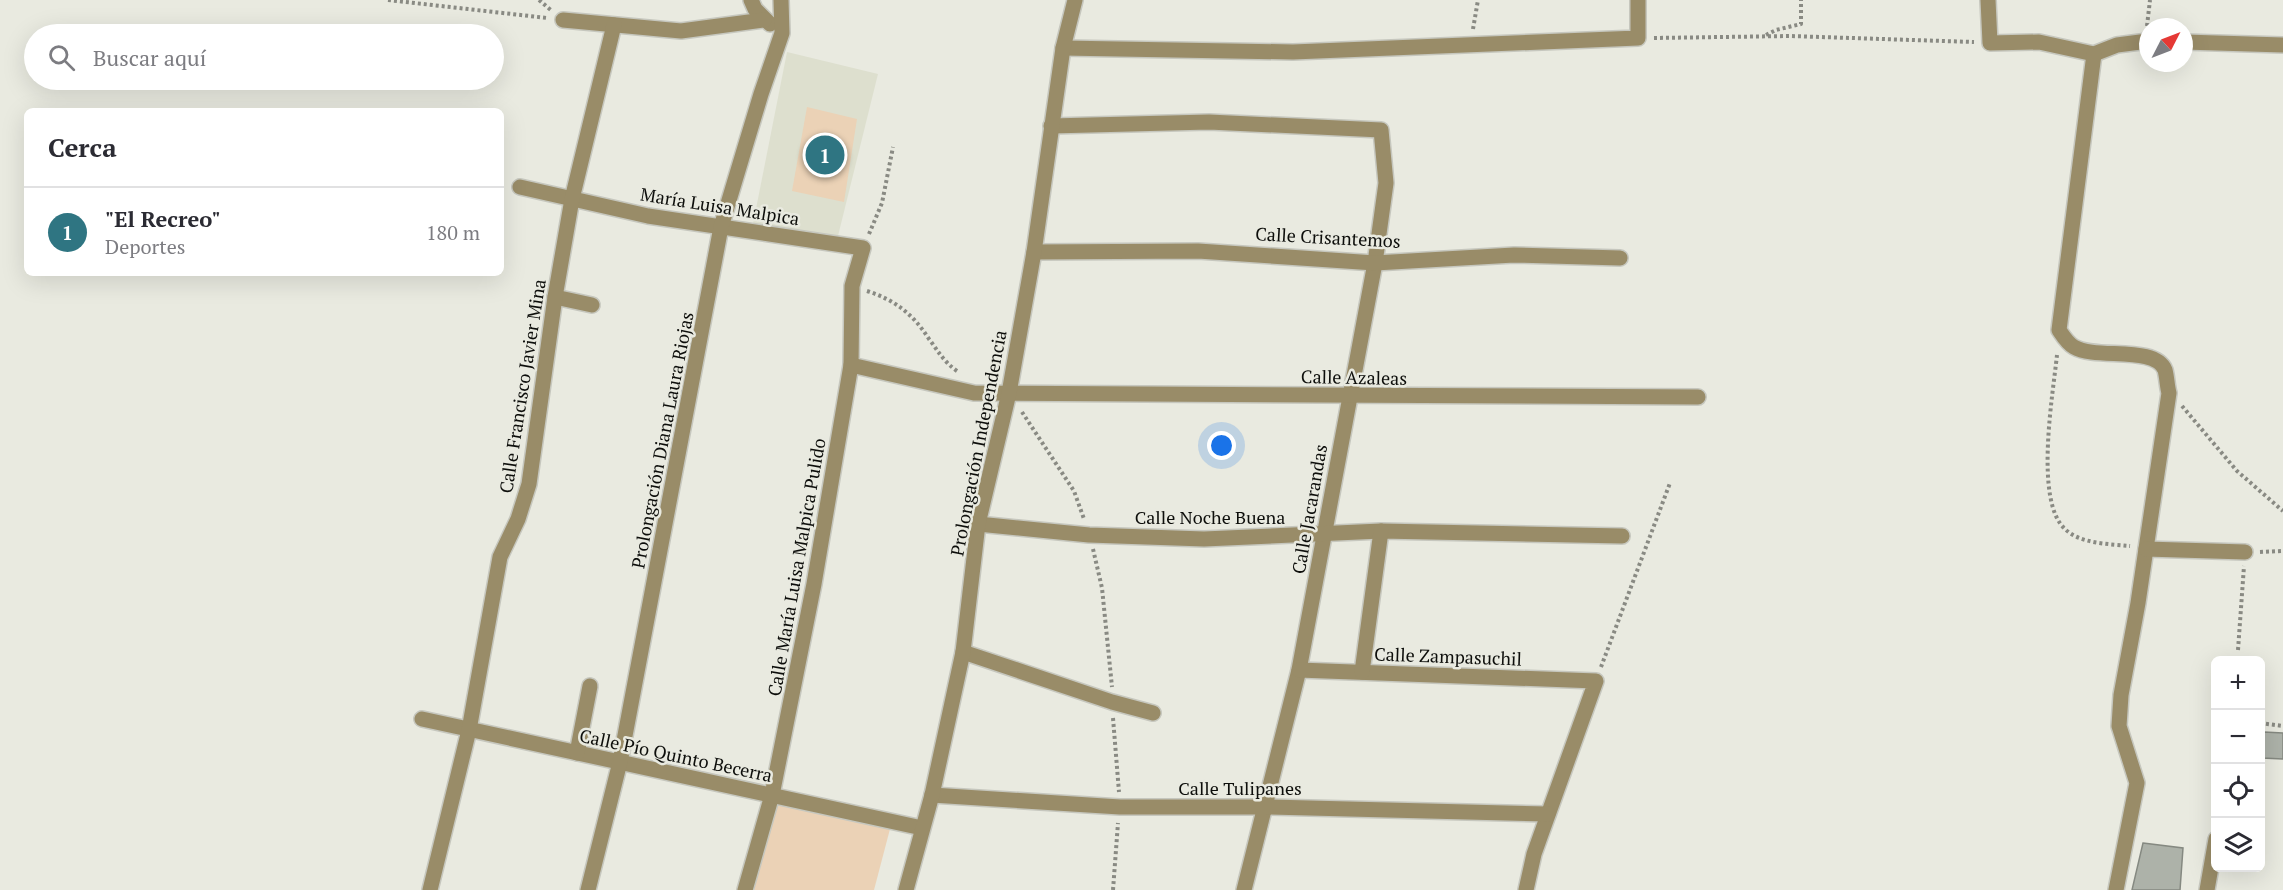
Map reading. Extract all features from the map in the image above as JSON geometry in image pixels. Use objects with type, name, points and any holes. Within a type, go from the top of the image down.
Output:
[{"type":"street","points":[[751,0],[764,20],[782,33]]},
{"type":"street","name":"Prolongación Diana Laura Riojas","points":[[588,890],[620,762],[721,227],[782,33],[781,0]]},
{"type":"street","name":"Prolongación Independencia","points":[[906,890],[932,795],[963,652],[978,524],[1009,393],[1034,252],[1063,48],[1075,0]]},
{"type":"street","points":[[1063,48],[1293,52],[1638,38],[1638,0]]},
{"type":"street","points":[[1988,0],[1990,43],[2039,42],[2094,54],[2117,45],[2139,42]]},
{"type":"street","points":[[563,20],[681,31],[764,20]]},
{"type":"street","name":"Calle Francisco Javier Mina","points":[[430,890],[469,730],[500,557],[518,519],[529,484],[555,297],[572,199],[614,25]]},
{"type":"street","points":[[2193,42],[2283,45]]},
{"type":"street","points":[[2094,54],[2059,330],[2067,342],[2076,348],[2101,354],[2148,356],[2158,361],[2165,369],[2169,393],[2121,695],[2119,726],[2137,783],[2116,890]]},
{"type":"street","name":"Calle Jacarandas","points":[[1051,126],[1209,122],[1381,130],[1386,183],[1375,263],[1299,670],[1244,890]]},
{"type":"street","name":"María Luisa Malpica","points":[[520,187],[648,216],[862,248]]},
{"type":"street","name":"Calle María Luisa Malpica Pulido","points":[[745,890],[772,795],[814,584],[851,365],[852,286],[862,248]]},
{"type":"street","name":"Calle Crisantemos","points":[[1034,252],[1198,251],[1375,263],[1514,255],[1620,258]]},
{"type":"street","points":[[555,297],[592,305]]},
{"type":"street","name":"Calle Azaleas","points":[[851,365],[974,393],[1349,397],[1698,397]]},
{"type":"street","name":"Calle Noche Buena","points":[[978,524],[1089,535],[1204,539],[1381,531],[1622,536]]},
{"type":"street","points":[[1362,672],[1381,531]]},
{"type":"street","points":[[2146,549],[2246,552]]},
{"type":"street","points":[[963,652],[1112,702],[1153,713]]},
{"type":"street","name":"Calle Zampasuchil","points":[[1299,670],[1596,681]]},
{"type":"street","points":[[1526,890],[1534,854],[1596,681]]},
{"type":"street","points":[[577,753],[590,686]]},
{"type":"street","name":"Calle Pío Quinto Becerra","points":[[422,719],[922,828]]},
{"type":"street","name":"Calle Tulipanes","points":[[932,795],[1120,807],[1266,807],[1548,814]]},
{"type":"street","points":[[2207,890],[2211,867]]},
{"type":"path","points":[[388,0],[563,20]]},
{"type":"path","points":[[1469,44],[1478,0]]},
{"type":"path","points":[[1765,36],[1776,30],[1801,24],[1801,0]]},
{"type":"path","points":[[2148,18],[2150,0]]},
{"type":"path","points":[[1638,38],[1765,36],[1990,43]]},
{"type":"path","points":[[862,248],[882,203],[893,147]]},
{"type":"path","points":[[852,286],[888,297],[900,304],[916,321],[947,364],[961,373]]},
{"type":"path","points":[[2059,330],[2048,456],[2048,483],[2054,512],[2065,530],[2084,540],[2146,549]]},
{"type":"path","points":[[1009,393],[1074,491],[1089,535],[1102,588],[1104,623],[1112,669],[1112,702],[1120,807],[1113,890]]},
{"type":"path","points":[[2169,393],[2199,423],[2237,471],[2283,510]]},
{"type":"path","points":[[1596,681],[1671,483]]},
{"type":"path","points":[[2238,650],[2246,552],[2283,551]]},
{"type":"path","points":[[2265,724],[2283,726]]},
{"type":"shaded area","points":[[787,52],[878,74],[837,240],[753,224]]},
{"type":"shaded area","points":[[807,107],[857,119],[844,202],[792,191]]},
{"type":"shaded area","points":[[776,801],[890,829],[874,890],[754,890]]},
{"type":"building","points":[[2265,732],[2283,733],[2283,759],[2265,758]]},
{"type":"building","points":[[2143,843],[2183,848],[2180,890],[2132,890]]},
{"type":"place","name":"\"El Recreo\"","points":[[825,155]]}]
